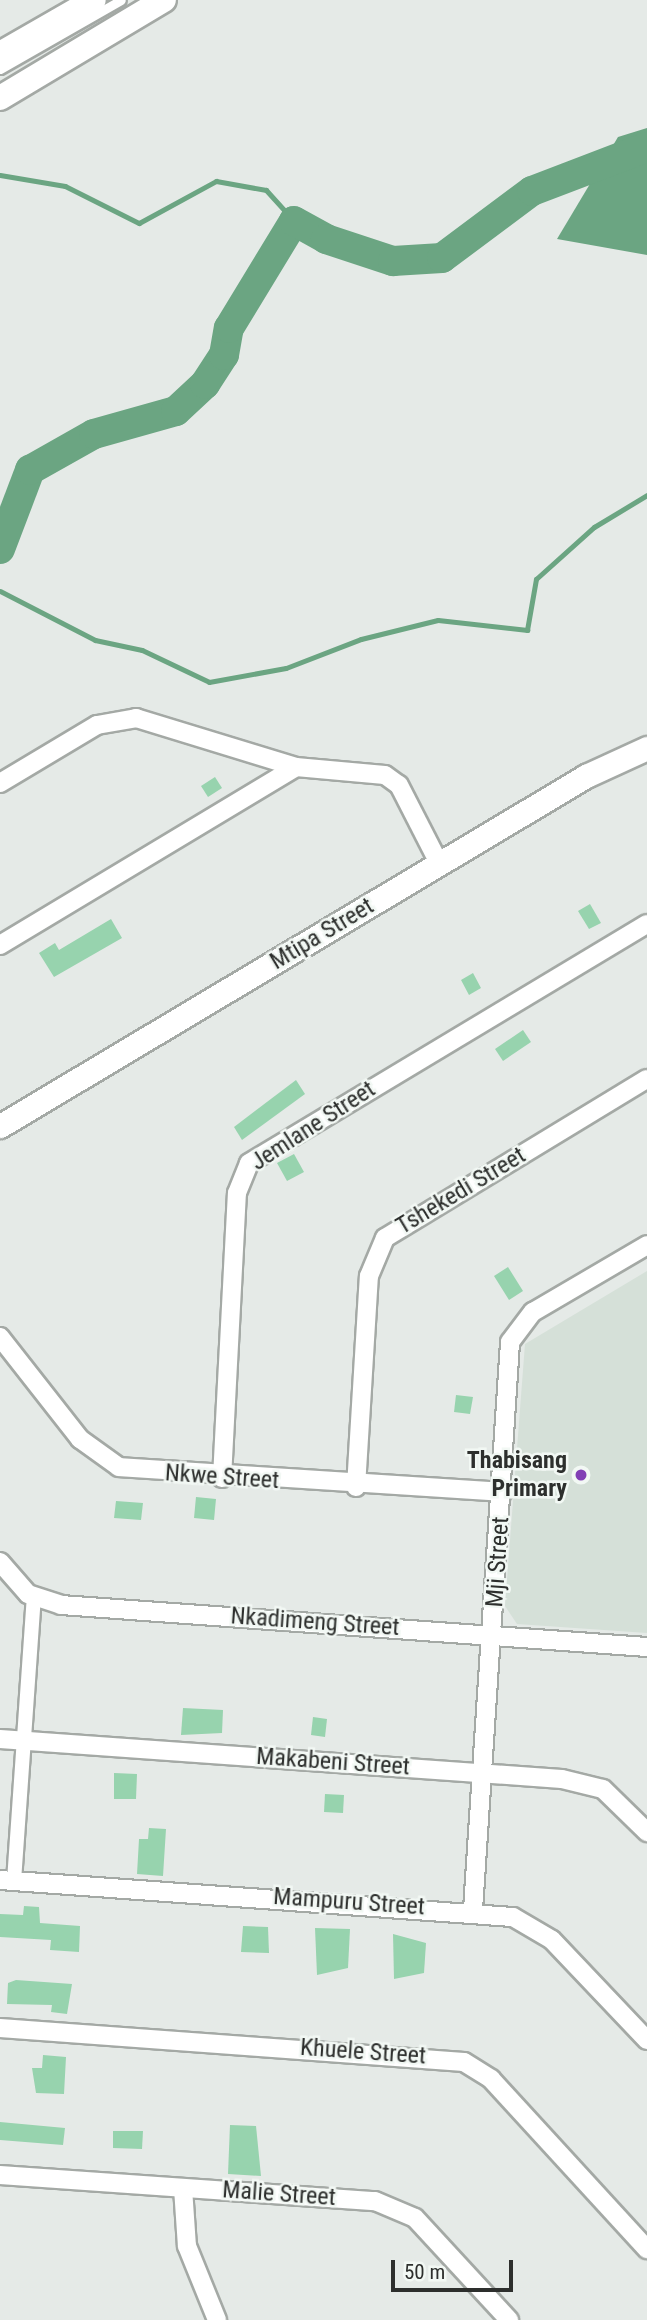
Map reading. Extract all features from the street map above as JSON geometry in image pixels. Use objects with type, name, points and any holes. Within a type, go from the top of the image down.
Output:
[{"type":"main road","points":[[0,54],[94,0]]},
{"type":"main road","points":[[0,98],[164,0]]},
{"type":"street","points":[[0,783],[121,716],[296,767],[393,779],[439,863]]},
{"type":"street","name":"Mtipa Street","points":[[0,1126],[586,776],[647,748]]},
{"type":"street","points":[[0,945],[296,767]]},
{"type":"street","name":"Jemlane Street","points":[[222,1478],[237,1193],[249,1163],[647,924]]},
{"type":"street","name":"Tshekedi Street","points":[[356,1487],[369,1276],[384,1238],[647,1079]]},
{"type":"street","name":"Mji Street","points":[[473,1910],[485,1773],[503,1492],[508,1355],[516,1329],[533,1312],[647,1245]]},
{"type":"street","name":"Nkwe Street","points":[[0,1337],[80,1439],[103,1458],[134,1470],[356,1487],[503,1492]]},
{"type":"street","points":[[0,1562],[34,1598],[23,1742],[7,1881]]},
{"type":"street","name":"Nkadimeng Street","points":[[34,1598],[61,1605],[647,1647]]},
{"type":"street","name":"Makabeni Street","points":[[0,1740],[585,1782],[617,1801],[647,1832]]},
{"type":"street","name":"Mampuru Street","points":[[7,1881],[473,1910],[536,1927],[647,2040]]},
{"type":"street","name":"Khuele Street","points":[[0,2028],[464,2062],[491,2079],[647,2249]]},
{"type":"street","name":"Malie Street","points":[[0,2175],[375,2201],[399,2208],[509,2320]]},
{"type":"street","points":[[183,2188],[189,2253],[217,2320]]},
{"type":"lane","points":[[0,69],[121,0]]},
{"type":"lane","points":[[0,86],[141,0]]},
{"type":"shaded area","points":[[647,128],[647,255],[557,239],[618,137]]},
{"type":"shaded area","name":"Thabisang Primary","points":[[647,1271],[647,1633],[517,1624],[505,1606],[525,1344]]},
{"type":"building","points":[[215,777],[222,788],[208,797],[201,786]]},
{"type":"building","points":[[590,904],[601,923],[589,929],[578,911]]},
{"type":"building","points":[[111,919],[122,938],[54,977],[39,953],[55,943],[59,950]]},
{"type":"building","points":[[473,973],[481,988],[469,995],[461,980]]},
{"type":"building","points":[[523,1030],[531,1042],[503,1061],[495,1049]]},
{"type":"building","points":[[296,1080],[305,1094],[242,1140],[234,1127]]},
{"type":"building","points":[[294,1154],[304,1172],[287,1181],[277,1163]]},
{"type":"building","points":[[508,1267],[523,1291],[509,1300],[494,1276]]},
{"type":"building","points":[[456,1395],[473,1397],[470,1414],[454,1412]]},
{"type":"building","points":[[196,1497],[216,1499],[214,1520],[194,1518]]},
{"type":"building","points":[[116,1501],[143,1503],[141,1520],[114,1518]]},
{"type":"building","points":[[183,1708],[223,1710],[222,1733],[181,1735]]},
{"type":"building","points":[[313,1717],[327,1719],[325,1737],[311,1735]]},
{"type":"building","points":[[114,1773],[137,1774],[136,1799],[114,1799]]},
{"type":"building","points":[[325,1794],[344,1795],[343,1813],[324,1812]]},
{"type":"building","points":[[149,1828],[166,1829],[163,1876],[137,1874],[139,1839],[148,1839]]},
{"type":"building","points":[[24,1906],[39,1907],[40,1923],[80,1926],[79,1952],[50,1950],[51,1940],[0,1937],[0,1914],[23,1915]]},
{"type":"building","points":[[243,1926],[268,1927],[269,1953],[241,1952]]},
{"type":"building","points":[[315,1928],[350,1929],[348,1968],[317,1975]]},
{"type":"building","points":[[393,1934],[426,1943],[424,1973],[394,1979]]},
{"type":"building","points":[[16,1980],[72,1984],[67,2014],[51,2012],[52,2005],[7,2004],[8,1983]]},
{"type":"building","points":[[43,2055],[66,2057],[64,2094],[36,2093],[32,2068],[42,2068]]},
{"type":"building","points":[[0,2122],[65,2128],[63,2145],[0,2140]]},
{"type":"building","points":[[230,2125],[256,2126],[261,2176],[228,2174]]},
{"type":"building","points":[[113,2131],[143,2131],[142,2149],[113,2148]]},
{"type":"waterway","points":[[0,549],[30,470],[94,434],[176,411],[205,384],[224,355],[229,328],[294,221],[326,239],[393,261],[442,258],[532,191],[647,147]]},
{"type":"waterway","points":[[0,175],[65,186],[139,223],[216,181],[266,190],[294,221]]},
{"type":"waterway","points":[[0,591],[95,640],[142,650],[209,682],[286,668],[361,639],[438,620],[527,630],[536,579],[594,527],[647,495]]},
{"type":"place","name":"Thabisang Primary","points":[[581,1475]]}]
